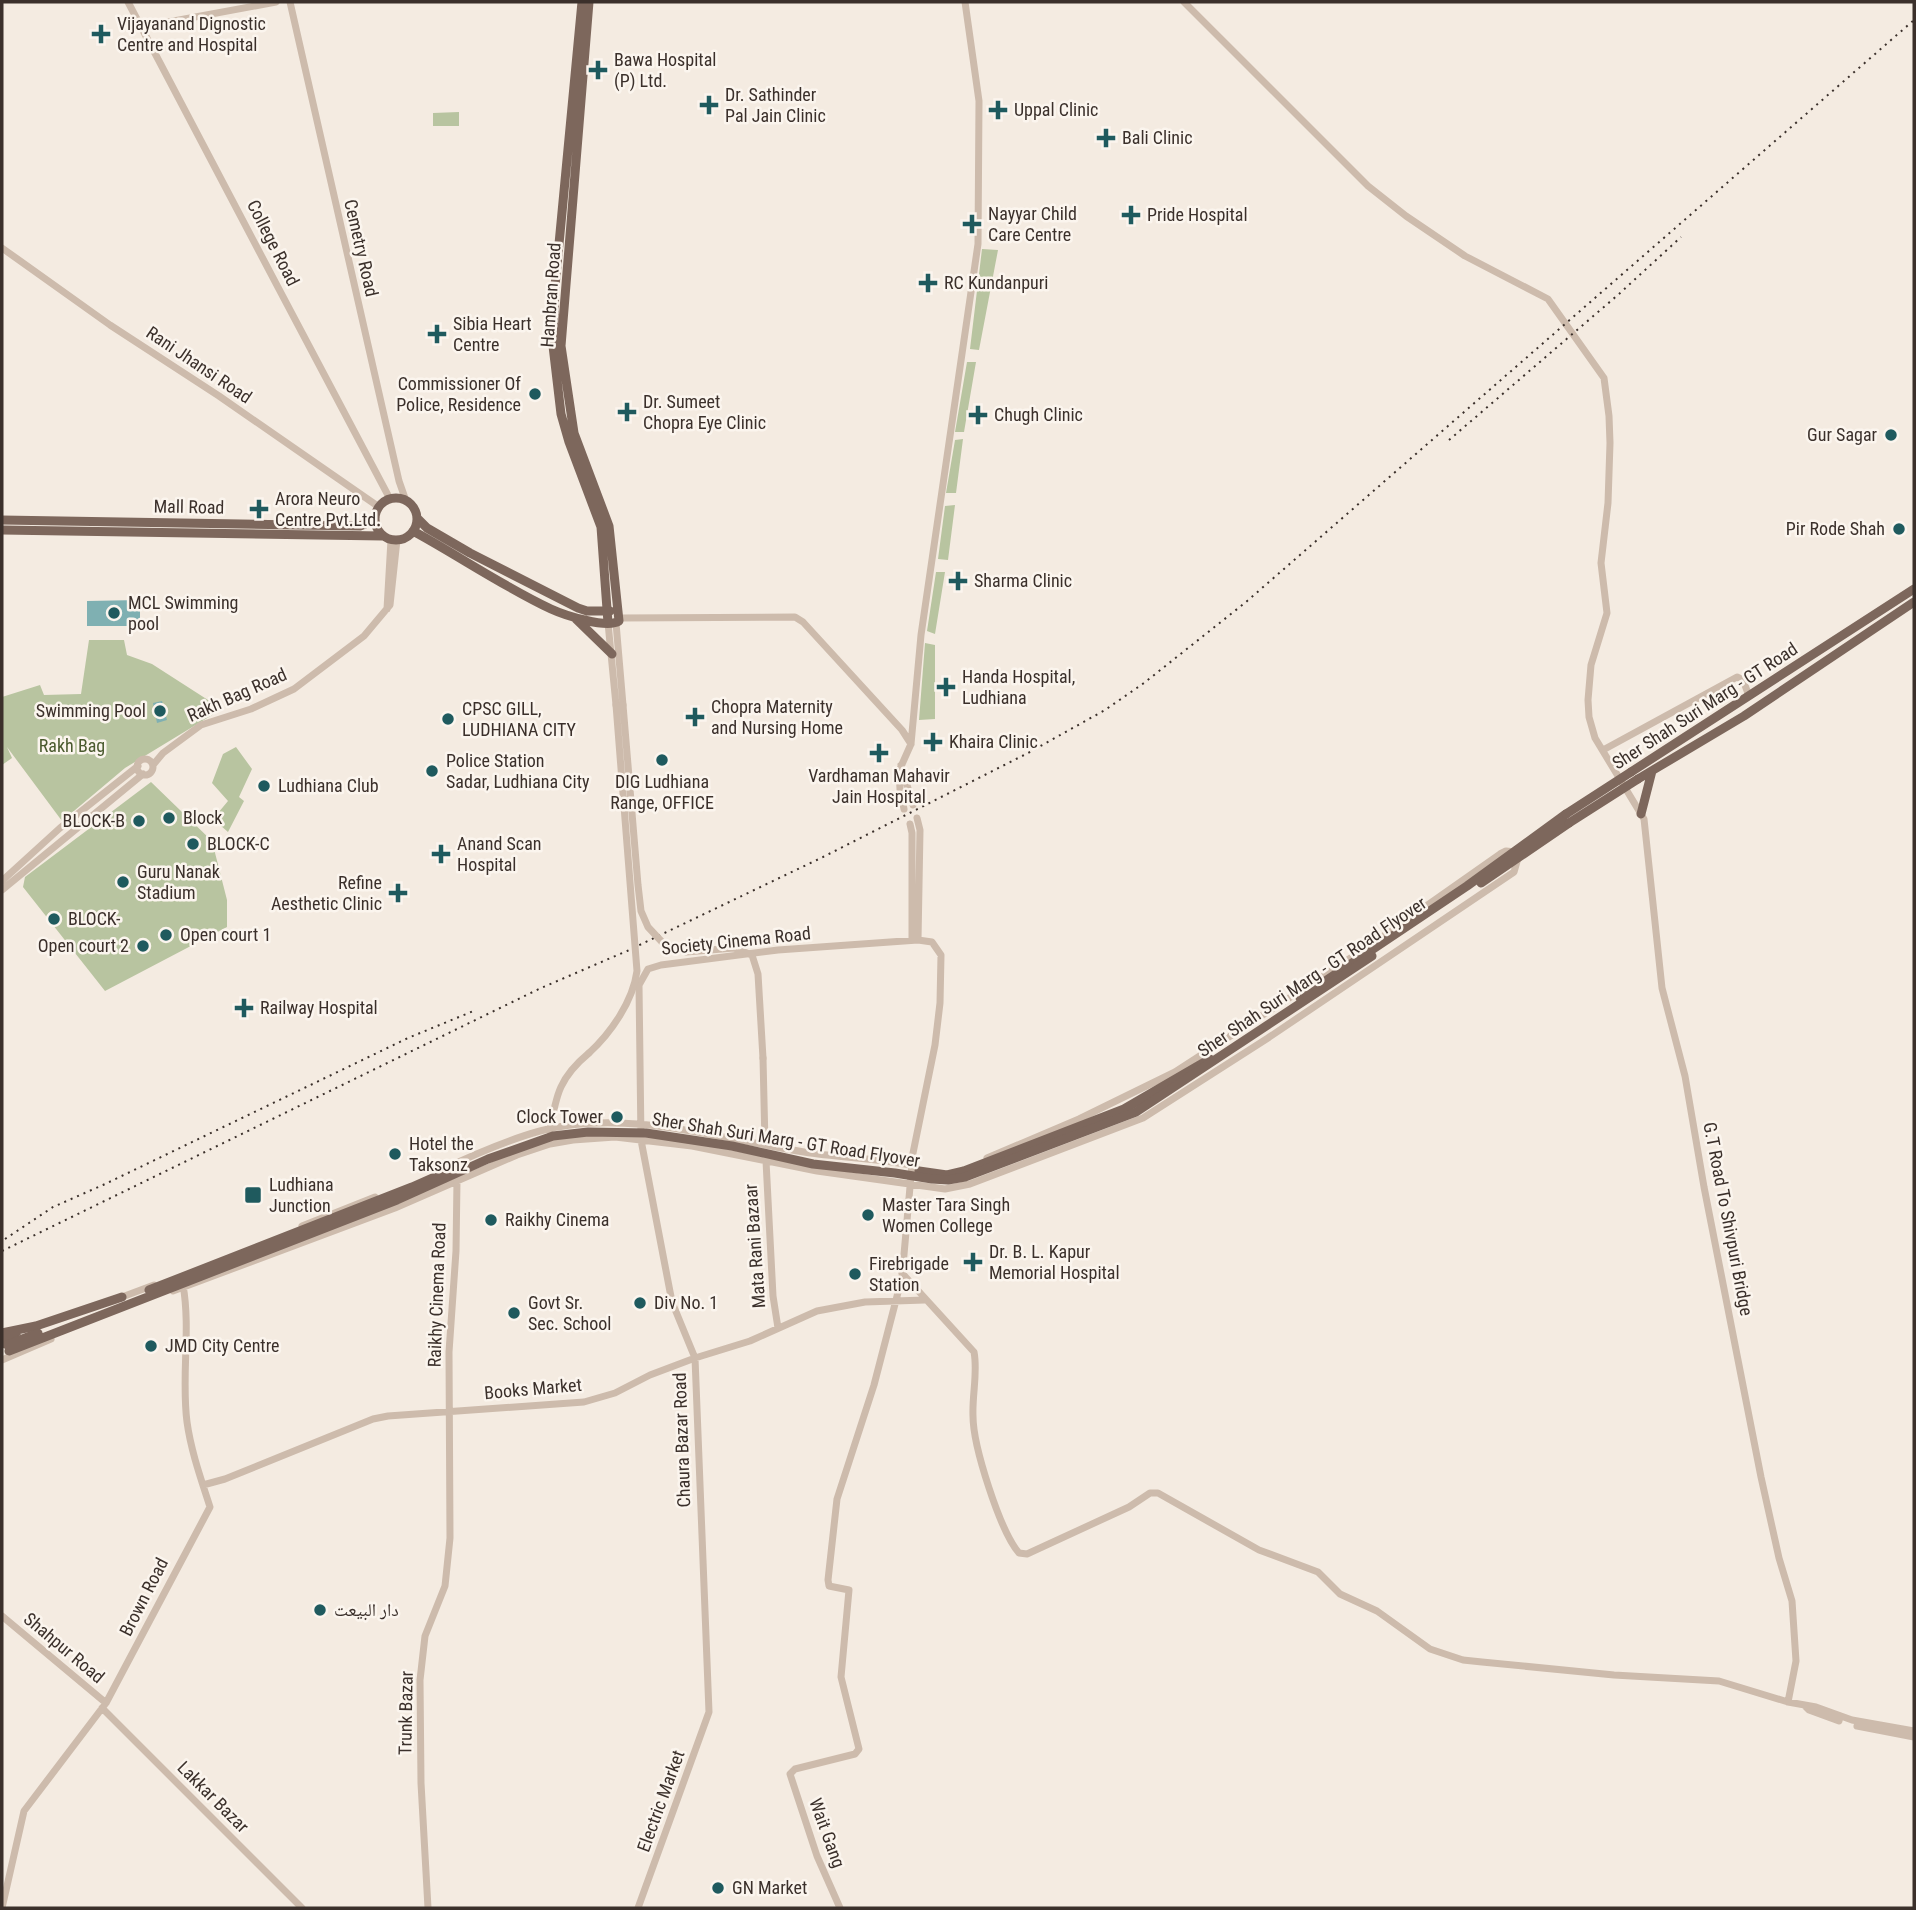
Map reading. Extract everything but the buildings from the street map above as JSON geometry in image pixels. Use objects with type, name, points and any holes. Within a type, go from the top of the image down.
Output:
[{"type":"main road","name":"Hambran Road","points":[[582,2],[555,286],[552,346],[561,414],[601,527],[614,617]]},
{"type":"main road","name":"Hambran Road","points":[[589,2],[561,346],[574,433],[609,527],[614,617]]},
{"type":"main road","points":[[417,517],[413,531],[408,536],[391,539],[379,532],[375,520],[379,507],[398,499],[411,505],[427,528],[470,553],[570,604],[614,617]]},
{"type":"main road","name":"Mall Road","points":[[2,520],[360,526],[375,520]]},
{"type":"main road","name":"Mall Road","points":[[2,530],[391,539]]},
{"type":"main road","points":[[413,531],[549,608],[570,615],[614,617]]},
{"type":"main road","name":"Sher Shah Suri Marg - GT Road","points":[[1513,857],[1749,696],[1914,589]]},
{"type":"main road","name":"Sher Shah Suri Marg - GT Road","points":[[1635,776],[1652,771],[1744,716],[1914,602]]},
{"type":"main road","points":[[570,615],[598,638],[612,654]]},
{"type":"main road","points":[[1641,814],[1652,771]]},
{"type":"main road","name":"Sher Shah Suri Marg - GT Road Flyover","points":[[2,1345],[412,1187],[513,1143],[547,1132],[590,1127],[649,1128],[746,1143],[816,1158],[947,1175],[964,1171],[1124,1109],[1147,1097],[1225,1049],[1513,857]]},
{"type":"main road","name":"Sher Shah Suri Marg - GT Road Flyover","points":[[2,1354],[406,1196],[488,1159],[553,1136],[588,1132],[646,1133],[732,1146],[813,1164],[932,1179],[965,1177],[1136,1112],[1513,857]]},
{"type":"main road","points":[[2,1333],[18,1331],[122,1297]]},
{"type":"main road","points":[[2,1345],[18,1331]]},
{"type":"street","name":"College Road","points":[[128,2],[398,499]]},
{"type":"street","points":[[142,27],[276,2]]},
{"type":"street","name":"Cemetry Road","points":[[290,2],[399,481],[398,499]]},
{"type":"street","points":[[904,809],[899,771],[911,744],[921,635],[978,244],[979,101],[965,2]]},
{"type":"street","name":"G.T Road To Shivpuri Bridge","points":[[1184,2],[1368,186],[1465,256],[1548,299],[1602,374],[1609,416],[1608,503],[1601,564],[1607,613],[1591,665],[1588,700],[1592,730],[1644,819],[1662,988],[1685,1076],[1704,1187],[1773,1532],[1792,1601],[1796,1661],[1788,1702]]},
{"type":"street","name":"Rani Jhansi Road","points":[[2,248],[110,325],[219,396],[379,507]]},
{"type":"street","points":[[387,609],[391,539]]},
{"type":"street","name":"Rakh Bag Road","points":[[150,762],[201,725],[251,709],[294,690],[364,636],[391,603],[395,570],[391,539]]},
{"type":"street","points":[[614,617],[612,654],[643,918],[654,936],[674,948],[699,952],[734,948],[751,955],[758,974],[765,1144]]},
{"type":"street","points":[[550,1144],[561,1083],[601,1042],[628,998],[637,971],[614,617]]},
{"type":"street","points":[[614,617],[795,617],[803,622],[902,730],[911,744]]},
{"type":"street","points":[[1603,750],[1737,677],[1743,680],[1749,696]]},
{"type":"street","points":[[2,881],[60,828],[142,760],[150,762],[150,773],[143,774],[2,890]]},
{"type":"street","points":[[901,765],[913,805]]},
{"type":"street","points":[[138,766],[143,774]]},
{"type":"street","points":[[897,1300],[902,1273],[911,1165],[935,1045],[941,995],[941,955],[932,942],[915,940],[920,830],[913,821]]},
{"type":"street","points":[[2,1360],[130,1307],[395,1209],[457,1180],[550,1144],[597,1137],[641,1140],[717,1150],[772,1163],[945,1189],[970,1184],[1143,1118],[1268,1038],[1514,872],[1513,857],[1506,851],[1500,854],[1369,946],[1175,1072],[1134,1093],[955,1170],[940,1171],[804,1152],[640,1124],[590,1124],[551,1129],[486,1151],[392,1191],[340,1209],[122,1297]]},
{"type":"street","name":"Society Cinema Road","points":[[641,1140],[638,996],[641,978],[648,969],[778,950],[915,940]]},
{"type":"street","name":"Chaura Bazar Road","points":[[641,1140],[672,1302],[695,1358],[709,1703]]},
{"type":"street","name":"Mata Rani Bazaar","points":[[772,1163],[773,1296],[778,1328]]},
{"type":"street","name":"Raikhy Cinema Road","points":[[451,1523],[449,1352],[455,1270],[457,1180]]},
{"type":"street","points":[[902,1273],[972,1347],[973,1419],[984,1470],[989,1489],[1019,1553],[1027,1554],[1156,1493],[1259,1550],[1318,1572],[1340,1594],[1377,1611],[1413,1639],[1443,1654],[1482,1662],[1719,1682],[1852,1720],[1914,1731]]},
{"type":"street","name":"Brown Road","points":[[2,1908],[24,1811],[104,1706],[210,1507],[191,1444],[187,1420],[187,1336],[184,1288],[180,1275]]},
{"type":"street","points":[[122,1297],[128,1301],[130,1307]]},
{"type":"street","name":"Books Market","points":[[203,1485],[225,1479],[363,1422],[388,1416],[584,1402],[615,1392],[695,1358],[750,1341],[798,1318],[831,1308],[897,1300],[925,1300]]},
{"type":"street","name":"Wait Gang","points":[[840,1908],[817,1856],[790,1776],[795,1769],[858,1751],[841,1677],[849,1590],[830,1586],[828,1580],[837,1499],[874,1385],[897,1300]]},
{"type":"street","name":"Trunk Bazar","points":[[428,1908],[421,1783],[420,1680],[426,1630],[445,1586],[451,1523]]},
{"type":"street","name":"Shahpur Road","points":[[2,1616],[104,1706]]},
{"type":"street","name":"Electric Market","points":[[638,1908],[707,1722],[709,1703]]},
{"type":"street","points":[[1805,1705],[1814,1712],[1845,1723],[1914,1737]]},
{"type":"street","name":"Lakkar Bazar","points":[[104,1706],[302,1908]]},
{"type":"green space","points":[[459,112],[459,126],[433,126],[433,113]]},
{"type":"green space","points":[[982,249],[998,250],[979,350],[970,349]]},
{"type":"green space","points":[[967,362],[976,362],[964,432],[955,432]]},
{"type":"green space","points":[[963,439],[956,493],[946,493],[955,440]]},
{"type":"green space","points":[[955,505],[948,560],[938,559],[945,506]]},
{"type":"green space","points":[[936,572],[945,572],[935,634],[927,631]]},
{"type":"green space","name":"Rakh Bag","points":[[89,640],[124,640],[127,655],[152,664],[222,709],[125,768],[62,821],[7,747],[12,758],[2,765],[2,697],[40,685],[44,695],[81,694]]},
{"type":"green space","points":[[925,643],[935,645],[935,719],[919,720]]},
{"type":"green space","points":[[236,747],[252,769],[239,797],[244,801],[228,832],[213,819],[228,801],[212,783],[223,754]]},
{"type":"green space","name":"Guru Nanak Stadium","points":[[151,782],[212,841],[227,900],[227,927],[105,991],[23,887],[25,877]]},
{"type":"water","name":"MCL Swimming pool","points":[[140,600],[140,626],[87,626],[87,601]]},
{"type":"water","name":"Swimming Pool","points":[[162,701],[167,720],[157,723],[153,703]]},
{"type":"railway","points":[[2,1251],[541,988],[627,951],[823,857],[1028,753],[1105,710],[1144,683],[1246,602],[1914,20]]},
{"type":"railway","points":[[1449,440],[1681,237]]},
{"type":"railway","points":[[5,1239],[53,1207],[408,1038],[476,1010]]},
{"type":"place","name":"Vijayanand Dignostic Centre and Hospital","points":[[101,34]]},
{"type":"place","name":"Bawa Hospital (P) Ltd.","points":[[598,70]]},
{"type":"place","name":"Dr. Sathinder Pal Jain Clinic","points":[[709,105]]},
{"type":"place","name":"Uppal Clinic","points":[[998,110]]},
{"type":"place","name":"Bali Clinic","points":[[1106,138]]},
{"type":"place","name":"Pride Hospital","points":[[1131,215]]},
{"type":"place","name":"Nayyar Child Care Centre","points":[[972,224]]},
{"type":"place","name":"RC Kundanpuri","points":[[928,283]]},
{"type":"place","name":"Sibia Heart Centre","points":[[437,334]]},
{"type":"place","name":"Commissioner Of Police, Residence","points":[[535,394]]},
{"type":"place","name":"Dr. Sumeet Chopra Eye Clinic","points":[[627,412]]},
{"type":"place","name":"Chugh Clinic","points":[[978,415]]},
{"type":"place","name":"Gur Sagar","points":[[1891,435]]},
{"type":"place","name":"Arora Neuro Centre Pvt.Ltd.","points":[[259,509]]},
{"type":"place","name":"Pir Rode Shah","points":[[1899,529]]},
{"type":"place","name":"Sharma Clinic","points":[[958,581]]},
{"type":"place","name":"MCL Swimming pool","points":[[114,613]]},
{"type":"place","name":"Handa Hospital, Ludhiana","points":[[946,687]]},
{"type":"place","name":"Swimming Pool","points":[[160,711]]},
{"type":"place","name":"Chopra Maternity and Nursing Home","points":[[695,717]]},
{"type":"place","name":"CPSC GILL, LUDHIANA CITY","points":[[448,719]]},
{"type":"place","name":"Khaira Clinic","points":[[933,742]]},
{"type":"place","name":"Vardhaman Mahavir Jain Hospital","points":[[879,753]]},
{"type":"place","name":"DIG Ludhiana Range, OFFICE","points":[[662,760]]},
{"type":"place","name":"Police Station Sadar, Ludhiana City","points":[[432,771]]},
{"type":"place","name":"Ludhiana Club","points":[[264,786]]},
{"type":"place","name":"Block","points":[[169,818]]},
{"type":"place","name":"BLOCK-B","points":[[139,821]]},
{"type":"place","name":"BLOCK-C","points":[[193,844]]},
{"type":"place","name":"Anand Scan Hospital","points":[[441,854]]},
{"type":"place","name":"Guru Nanak Stadium","points":[[123,882]]},
{"type":"place","name":"Refine Aesthetic Clinic","points":[[398,893]]},
{"type":"place","name":"BLOCK-","points":[[54,919]]},
{"type":"place","name":"Open court 1","points":[[166,935]]},
{"type":"place","name":"Open court 2","points":[[143,946]]},
{"type":"place","name":"Railway Hospital","points":[[244,1008]]},
{"type":"place","name":"Clock Tower","points":[[617,1117]]},
{"type":"place","name":"Hotel the Taksonz","points":[[395,1154]]},
{"type":"place","name":"Ludhiana Junction","points":[[253,1195]]},
{"type":"place","name":"Master Tara Singh Women College","points":[[868,1215]]},
{"type":"place","name":"Raikhy Cinema","points":[[491,1220]]},
{"type":"place","name":"Dr. B. L. Kapur Memorial Hospital","points":[[973,1262]]},
{"type":"place","name":"Firebrigade Station","points":[[855,1274]]},
{"type":"place","name":"Div No. 1","points":[[640,1303]]},
{"type":"place","name":"Govt Sr. Sec. School","points":[[514,1313]]},
{"type":"place","name":"JMD City Centre","points":[[151,1346]]},
{"type":"place","name":"دار البیعت","points":[[320,1610]]},
{"type":"place","name":"GN Market","points":[[718,1888]]}]
